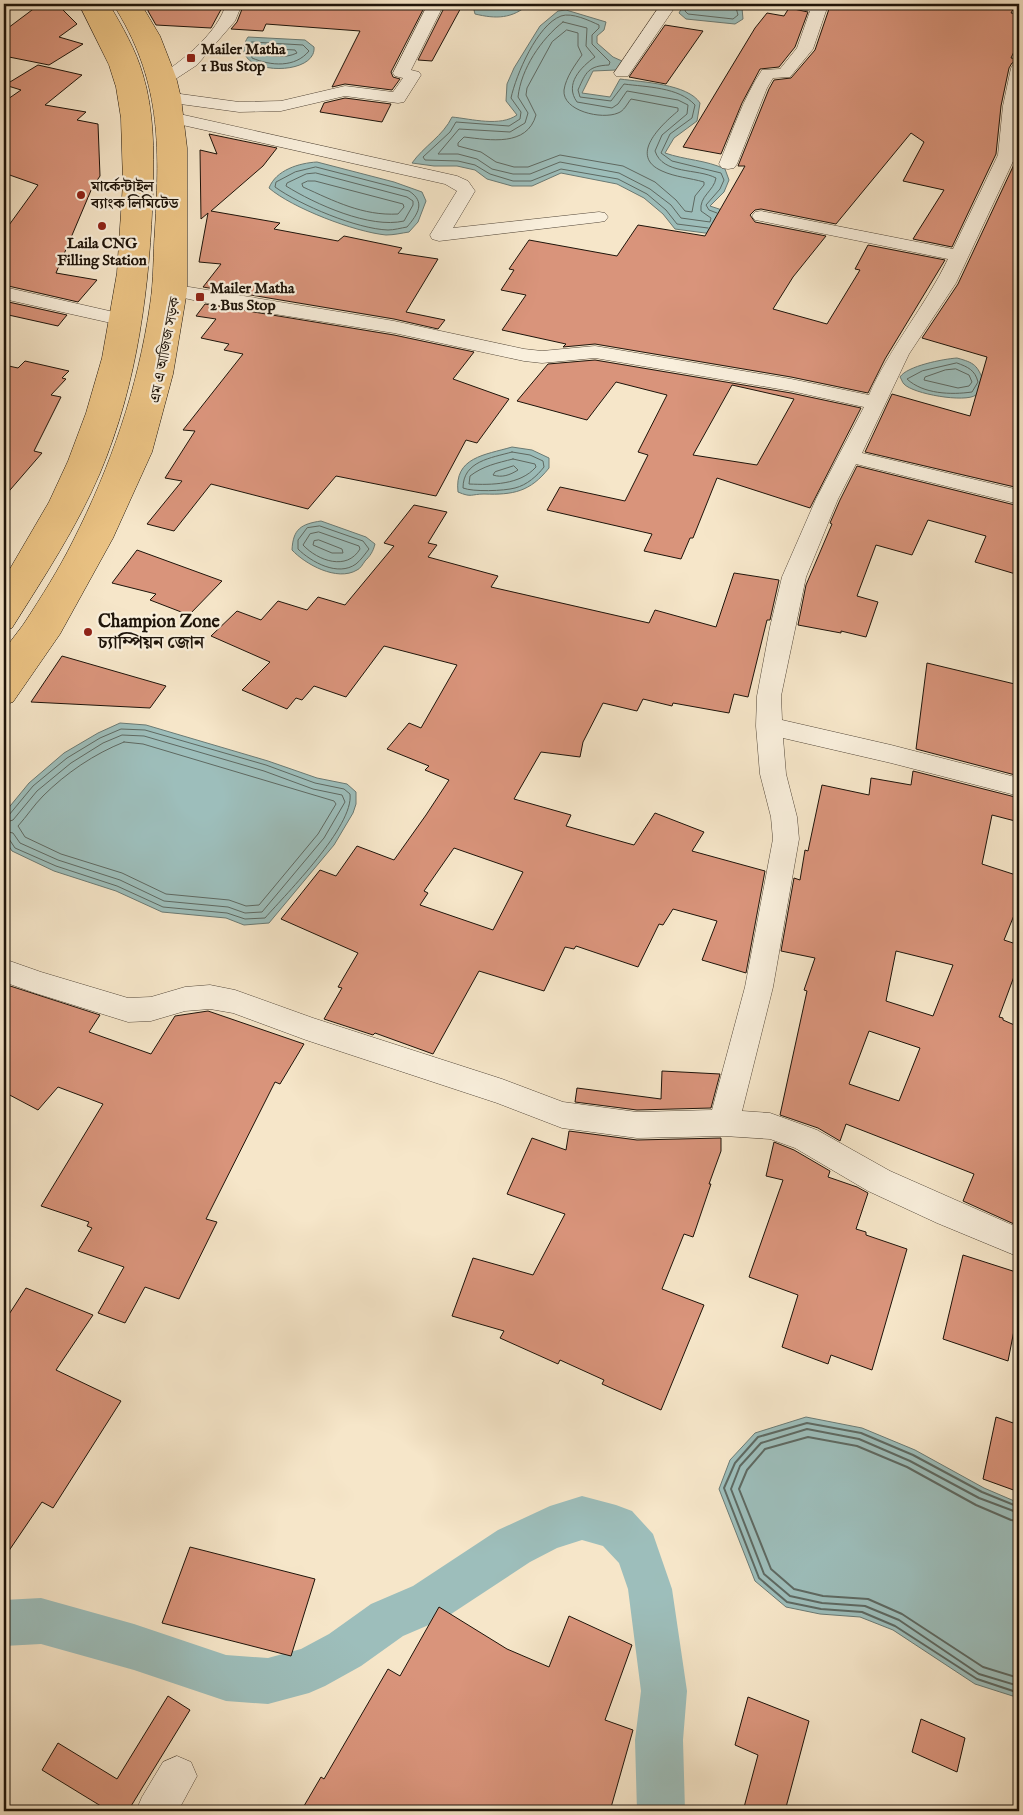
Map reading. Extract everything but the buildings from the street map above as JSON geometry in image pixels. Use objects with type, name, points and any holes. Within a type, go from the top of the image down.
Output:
[{"type":"main road","points":[[4,598],[51,521],[88,440],[108,375],[120,319],[129,244],[132,186],[131,133],[124,86],[109,43],[88,4]]},
{"type":"main road","points":[[4,622],[60,534],[98,450],[121,374],[135,304],[144,186],[144,133],[138,84],[121,41],[101,4]]},
{"type":"main road","points":[[4,671],[33,631],[88,536],[126,452],[147,374],[160,304],[167,184],[166,132],[157,82],[145,47],[120,4]]},
{"type":"main road","name":"এম এ আজিজ সড়ক","points":[[4,696],[48,634],[102,538],[141,452],[163,374],[177,291],[178,148],[174,108],[168,77],[152,36],[133,4]]},
{"type":"street","points":[[168,77],[191,62],[230,18],[234,4]]},
{"type":"street","points":[[174,108],[281,106],[345,91],[398,98],[413,75],[401,73],[436,4]]},
{"type":"street","points":[[622,73],[669,4]]},
{"type":"street","points":[[728,164],[758,88],[768,74],[784,74],[805,49],[809,31],[819,8],[795,4]]},
{"type":"street","points":[[724,1123],[761,978],[786,839],[784,817],[773,774],[769,726],[769,696],[794,577],[827,499],[868,422],[875,403],[899,354],[938,296],[959,256],[1006,155],[1011,106],[1019,68]]},
{"type":"street","points":[[174,108],[451,180],[466,190],[439,234],[599,218]]},
{"type":"street","points":[[761,216],[959,256]]},
{"type":"street","points":[[177,291],[394,327],[542,357],[595,352],[791,385],[875,403]]},
{"type":"street","points":[[4,293],[120,319]]},
{"type":"street","points":[[850,456],[1019,497]]},
{"type":"street","points":[[769,726],[891,754],[1019,787]]},
{"type":"street","points":[[4,970],[51,987],[128,1010],[151,1009],[185,999],[210,997],[235,1002],[306,1028],[502,1092],[562,1115],[637,1125],[724,1123],[770,1126],[806,1139],[879,1181],[1019,1243]]},
{"type":"street","points":[[156,1811],[177,1776]]},
{"type":"water","points":[[478,4],[529,4],[510,15],[490,17],[475,14],[474,10]]},
{"type":"water","points":[[684,4],[738,4],[742,8],[743,19],[735,24],[686,19],[679,13]]},
{"type":"water","points":[[566,10],[606,22],[604,30],[597,36],[597,43],[613,57],[622,61],[616,70],[593,71],[582,93],[610,97],[620,79],[675,88],[686,92],[700,103],[697,121],[674,138],[665,153],[725,169],[729,180],[724,192],[710,206],[728,212],[732,235],[675,229],[663,214],[644,198],[617,184],[561,173],[532,186],[512,186],[487,179],[475,170],[457,166],[434,166],[412,163],[444,130],[452,117],[502,121],[517,115],[506,101],[507,84],[514,68],[540,26],[558,11]]},
{"type":"water","points":[[248,37],[305,40],[314,47],[311,57],[301,64],[288,68],[273,68],[259,65],[248,59],[244,50]]},
{"type":"water","points":[[317,162],[394,182],[422,192],[426,201],[418,222],[409,232],[386,235],[373,233],[324,218],[279,196],[269,188],[277,176],[283,172],[296,166]]},
{"type":"water","points":[[957,358],[972,363],[979,372],[984,382],[976,395],[951,398],[928,394],[909,388],[900,377],[917,366]]},
{"type":"water","points":[[512,447],[532,450],[549,458],[549,468],[528,487],[512,493],[469,495],[458,492],[458,480],[466,464],[473,459]]},
{"type":"water","points":[[321,521],[366,537],[375,544],[371,554],[359,569],[349,573],[331,573],[313,566],[292,550],[294,537],[299,529],[308,524]]},
{"type":"water","points":[[120,723],[146,725],[268,761],[317,778],[347,784],[356,792],[356,804],[353,813],[334,845],[269,923],[244,925],[226,918],[162,912],[116,891],[54,871],[12,851],[4,839],[4,818],[6,811],[29,783],[64,753],[98,733]]},
{"type":"water","points":[[806,1417],[862,1428],[915,1450],[984,1488],[1019,1503],[1019,1698],[975,1684],[893,1630],[860,1617],[820,1614],[786,1607],[755,1581],[719,1489],[730,1460],[755,1433]]},
{"type":"waterway","points":[[4,1623],[41,1621],[134,1647],[226,1678],[268,1681],[309,1670],[345,1650],[387,1620],[429,1602],[514,1546],[550,1528],[582,1518],[616,1527],[637,1550],[650,1589],[659,1645],[664,1691],[659,1740],[661,1811]]},
{"type":"place","name":"Mailer Matha 1 Bus Stop","points":[[191,58]]},
{"type":"place","name":"মার্কেন্টাইল ব্যাংক লিমিটেড","points":[[81,195]]},
{"type":"place","name":"Laila CNG Filling Station","points":[[102,226]]},
{"type":"place","name":"Mailer Matha 2 Bus Stop","points":[[200,297]]},
{"type":"place","name":"Champion Zone চ্যাম্পিয়ন জোন","points":[[88,632]]}]
